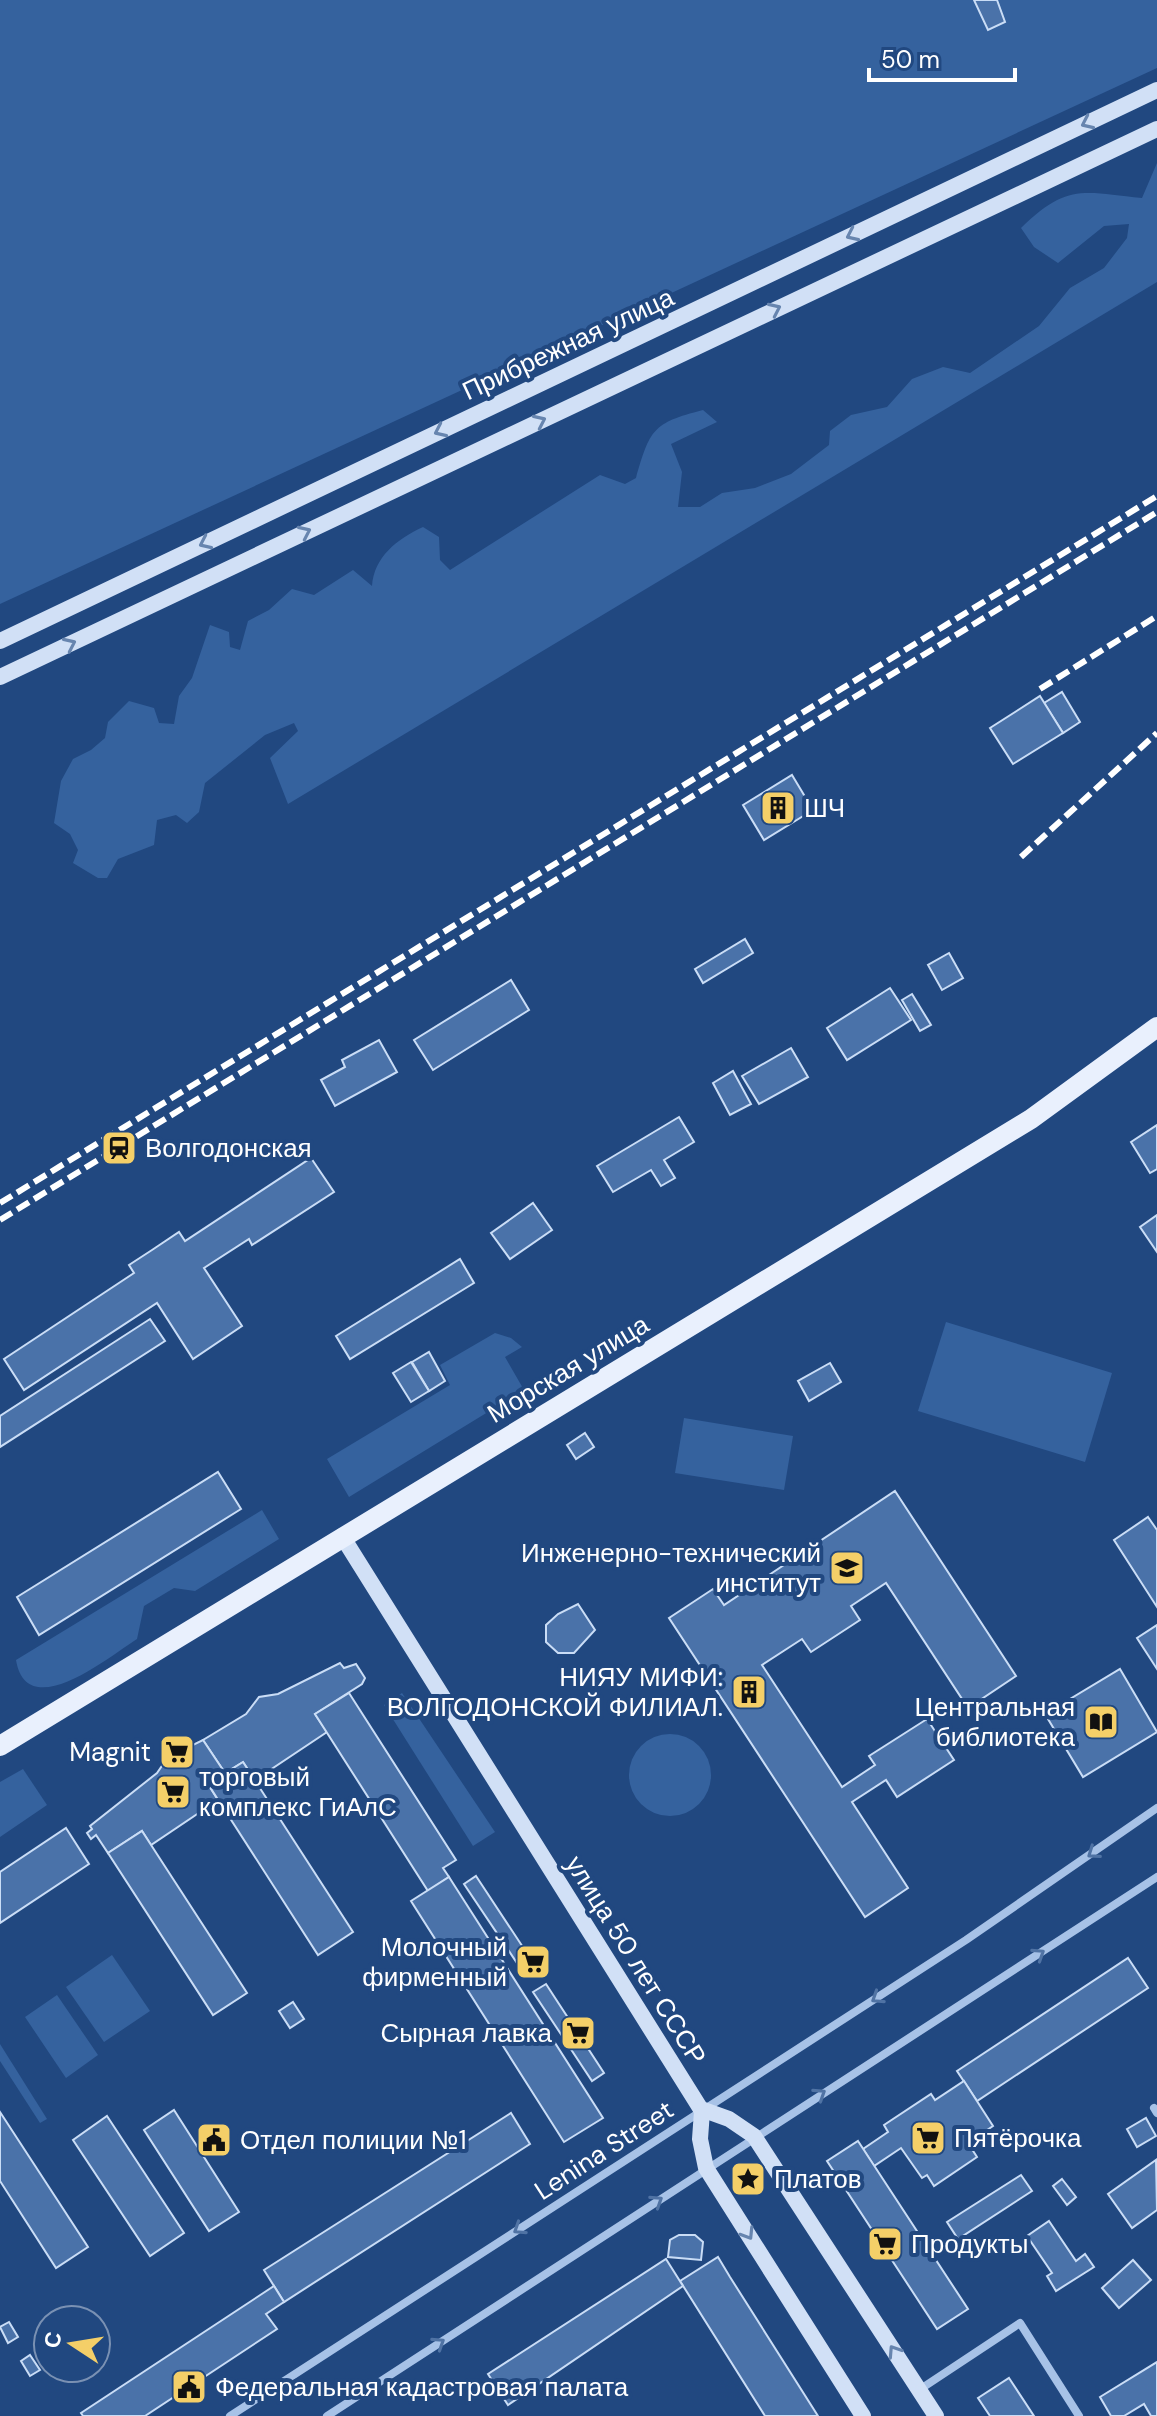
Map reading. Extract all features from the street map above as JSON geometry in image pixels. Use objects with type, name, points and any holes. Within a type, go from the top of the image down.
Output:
[{"type":"main road","name":"Прибрежная улица","points":[[0,641],[1157,90]]},
{"type":"main road","points":[[0,677],[1157,129]]},
{"type":"main road","name":"Морская улица","points":[[0,1746],[1031,1119],[1157,1027]]},
{"type":"main road","name":"улица 50 лет СССР","points":[[342,1536],[703,2111]]},
{"type":"main road","points":[[863,2416],[706,2168],[700,2139],[703,2111],[729,2119],[754,2136],[936,2416]]},
{"type":"street","name":"Lenina Street","points":[[230,2416],[966,1940],[1157,1808]]},
{"type":"street","points":[[327,2416],[1157,1877]]},
{"type":"street","points":[[919,2390],[1020,2323],[1079,2416]]},
{"type":"shaded area","points":[[0,0],[1157,0],[1157,68],[0,604]]},
{"type":"shaded area","points":[[1157,163],[1157,282],[288,804],[270,758],[298,731],[294,723],[265,735],[205,783],[199,812],[187,823],[176,815],[157,820],[154,845],[118,859],[107,878],[98,878],[73,863],[78,850],[70,834],[54,823],[61,781],[73,759],[105,738],[108,722],[129,701],[154,708],[159,723],[174,724],[179,696],[192,678],[210,625],[229,632],[230,647],[240,650],[248,621],[269,610],[292,589],[314,595],[353,570],[372,586],[377,566],[388,550],[423,527],[439,537],[440,560],[450,570],[600,475],[625,484],[636,478],[645,449],[656,431],[673,419],[703,410],[717,422],[671,444],[682,472],[678,507],[700,507],[722,493],[755,488],[791,474],[829,445],[830,431],[851,415],[887,407],[912,379],[943,367],[970,373],[1039,326],[1070,288],[1104,268],[1127,238],[1129,224],[1104,226],[1058,263],[1034,247],[1021,228],[1051,203],[1064,197],[1090,193],[1142,198]]},
{"type":"shaded area","points":[[946,1322],[1112,1373],[1085,1462],[918,1411]]},
{"type":"shaded area","points":[[495,1333],[511,1338],[522,1347],[505,1357],[524,1390],[349,1497],[327,1459],[450,1385],[440,1365]]},
{"type":"shaded area","points":[[684,1418],[793,1436],[784,1490],[675,1473]]},
{"type":"shaded area","points":[[262,1510],[279,1539],[195,1591],[174,1588],[144,1606],[137,1639],[70,1680],[36,1687],[23,1678],[16,1660]]},
{"type":"shaded area","points":[[402,1693],[495,1832],[473,1846],[384,1705]]},
{"type":"shaded area","points":[[670,1734],[686,1737],[699,1746],[708,1759],[711,1775],[708,1791],[699,1804],[686,1813],[670,1816],[654,1813],[641,1804],[632,1791],[629,1775],[632,1759],[641,1746],[654,1737]]},
{"type":"shaded area","points":[[23,1769],[47,1805],[0,1837],[0,1782]]},
{"type":"shaded area","points":[[112,1955],[150,2011],[104,2042],[66,1987]]},
{"type":"shaded area","points":[[57,1995],[98,2055],[66,2078],[25,2017]]},
{"type":"shaded area","points":[[0,2044],[47,2119],[40,2123],[0,2061]]},
{"type":"building","points":[[974,0],[997,0],[1005,22],[988,30]]},
{"type":"building","points":[[1062,692],[1080,722],[1063,733],[1044,703]]},
{"type":"building","points":[[1040,696],[1063,733],[1013,764],[990,728]]},
{"type":"building","name":"ШЧ","points":[[792,775],[813,810],[764,840],[743,805]]},
{"type":"building","points":[[745,939],[753,953],[703,983],[695,969]]},
{"type":"building","points":[[949,953],[963,978],[942,990],[928,965]]},
{"type":"building","points":[[511,980],[529,1010],[433,1070],[414,1040]]},
{"type":"building","points":[[890,988],[911,1020],[847,1060],[827,1028]]},
{"type":"building","points":[[912,994],[931,1025],[920,1031],[902,1000]]},
{"type":"building","points":[[379,1040],[397,1072],[335,1106],[321,1080],[345,1067],[342,1060]]},
{"type":"building","points":[[791,1048],[808,1077],[759,1104],[742,1076]]},
{"type":"building","points":[[733,1071],[751,1104],[730,1115],[713,1083]]},
{"type":"building","points":[[679,1117],[694,1142],[664,1160],[675,1178],[661,1186],[651,1170],[613,1192],[597,1166]]},
{"type":"building","points":[[1157,1125],[1157,1169],[1150,1173],[1131,1142]]},
{"type":"building","name":"Волгодонская","points":[[311,1158],[334,1192],[252,1245],[249,1239],[204,1268],[242,1326],[193,1359],[157,1303],[24,1390],[4,1359],[134,1273],[129,1265],[179,1232],[185,1241]]},
{"type":"building","points":[[533,1203],[552,1230],[510,1259],[491,1233]]},
{"type":"building","points":[[1157,1215],[1157,1252],[1140,1227]]},
{"type":"building","points":[[460,1259],[474,1283],[350,1359],[336,1336]]},
{"type":"building","points":[[150,1319],[165,1341],[0,1447],[0,1416]]},
{"type":"building","points":[[429,1352],[445,1381],[429,1391],[412,1362]]},
{"type":"building","points":[[411,1362],[429,1391],[411,1402],[393,1373]]},
{"type":"building","points":[[830,1363],[841,1382],[809,1401],[798,1381]]},
{"type":"building","points":[[585,1433],[594,1447],[576,1459],[567,1445]]},
{"type":"building","points":[[218,1472],[241,1509],[39,1635],[17,1597]]},
{"type":"building","name":"НИЯУ МИФИ: ВОЛГОДОНСКОЙ ФИЛИАЛ.","points":[[895,1491],[1016,1676],[968,1708],[886,1583],[851,1606],[860,1620],[811,1652],[802,1639],[762,1665],[842,1787],[875,1765],[869,1756],[927,1719],[954,1760],[897,1797],[886,1780],[852,1802],[908,1888],[865,1917],[669,1618],[713,1589],[724,1605]]},
{"type":"building","points":[[1148,1517],[1157,1530],[1157,1607],[1114,1540]]},
{"type":"building","points":[[578,1604],[595,1630],[574,1653],[558,1653],[546,1642],[546,1625],[558,1614]]},
{"type":"building","points":[[1157,1625],[1157,1669],[1137,1638]]},
{"type":"building","points":[[340,1663],[344,1668],[356,1664],[365,1678],[362,1684],[315,1714],[327,1732],[255,1780],[243,1762],[225,1773],[203,1740],[246,1714],[259,1697],[278,1694]]},
{"type":"building","name":"Центральная библиотека","points":[[1120,1669],[1157,1732],[1083,1777],[1045,1714]]},
{"type":"building","points":[[349,1693],[456,1860],[443,1868],[449,1877],[428,1891],[315,1714]]},
{"type":"building","name":"торговый комплекс ГиАлС","points":[[203,1740],[225,1773],[208,1784],[218,1800],[151,1845],[142,1831],[108,1853],[96,1835],[91,1839],[87,1833],[92,1829],[90,1826],[157,1773],[168,1757]]},
{"type":"building","points":[[243,1762],[353,1932],[318,1955],[208,1784]]},
{"type":"building","points":[[66,1828],[89,1864],[0,1923],[0,1872]]},
{"type":"building","points":[[142,1831],[247,1993],[213,2015],[108,1853]]},
{"type":"building","points":[[476,1876],[534,1964],[523,1972],[464,1884]]},
{"type":"building","points":[[449,1877],[603,2118],[564,2142],[411,1901]]},
{"type":"building","points":[[1128,1958],[1148,1988],[977,2101],[957,2071]]},
{"type":"building","points":[[546,1984],[604,2073],[592,2081],[533,1992]]},
{"type":"building","points":[[293,2002],[304,2019],[290,2028],[279,2011]]},
{"type":"building","name":"Пятёрочка","points":[[964,2081],[993,2126],[968,2143],[977,2157],[934,2186],[927,2175],[922,2178],[901,2148],[874,2166],[863,2149],[888,2132],[884,2125],[931,2094],[935,2100]]},
{"type":"building","points":[[174,2110],[239,2212],[209,2231],[144,2130]]},
{"type":"building","points":[[0,2112],[88,2247],[56,2268],[0,2181]]},
{"type":"building","points":[[511,2113],[530,2144],[284,2302],[264,2270]]},
{"type":"building","points":[[107,2116],[184,2233],[150,2256],[73,2140]]},
{"type":"building","points":[[1146,2118],[1156,2136],[1137,2147],[1127,2129]]},
{"type":"building","points":[[858,2141],[968,2309],[937,2329],[827,2161]]},
{"type":"building","points":[[1156,2160],[1157,2210],[1132,2228],[1108,2194]]},
{"type":"building","points":[[1021,2175],[1032,2191],[958,2239],[947,2222]]},
{"type":"building","points":[[1062,2179],[1076,2197],[1067,2205],[1053,2186]]},
{"type":"building","points":[[1049,2221],[1076,2261],[1085,2254],[1094,2267],[1056,2291],[1047,2276],[1052,2273],[1027,2236]]},
{"type":"building","points":[[679,2235],[695,2235],[703,2242],[701,2260],[668,2257],[670,2240]]},
{"type":"building","points":[[718,2257],[818,2416],[765,2416],[680,2281]]},
{"type":"building","points":[[666,2259],[683,2286],[508,2405],[488,2374]]},
{"type":"building","points":[[1133,2260],[1151,2280],[1119,2308],[1102,2288]]},
{"type":"building","points":[[274,2286],[284,2302],[266,2314],[277,2329],[145,2416],[83,2416],[81,2413]]},
{"type":"building","points":[[9,2322],[18,2337],[8,2343],[0,2327]]},
{"type":"building","points":[[30,2355],[32,2375],[30,2376],[21,2361]]},
{"type":"building","points":[[1157,2362],[1157,2416],[1151,2416],[1144,2404],[1124,2416],[1111,2416],[1100,2397]]},
{"type":"building","points":[[1009,2378],[1034,2416],[990,2416],[978,2398]]},
{"type":"railway","points":[[0,1203],[1157,496]]},
{"type":"railway","points":[[0,1220],[1157,512]]},
{"type":"railway","points":[[1040,689],[1157,616]]},
{"type":"railway","points":[[1021,857],[1157,733]]},
{"type":"place","name":"ШЧ","points":[[778,808]]},
{"type":"place","name":"Волгодонская","points":[[119,1148]]},
{"type":"place","name":"Инженерно-технический институт","points":[[847,1568]]},
{"type":"place","name":"НИЯУ МИФИ: ВОЛГОДОНСКОЙ ФИЛИАЛ.","points":[[749,1692]]},
{"type":"place","name":"Центральная библиотека","points":[[1101,1722]]},
{"type":"place","name":"Magnit","points":[[177,1752]]},
{"type":"place","name":"торговый комплекс ГиАлС","points":[[173,1792]]},
{"type":"place","name":"Молочный фирменный","points":[[533,1962]]},
{"type":"place","name":"Сырная лавка","points":[[578,2033]]},
{"type":"place","name":"Пятёрочка","points":[[928,2138]]},
{"type":"place","name":"Отдел полиции №1","points":[[214,2140]]},
{"type":"place","name":"Платов","points":[[748,2179]]},
{"type":"place","name":"Продукты","points":[[885,2244]]},
{"type":"place","name":"Федеральная кадастровая палата","points":[[189,2387]]}]
